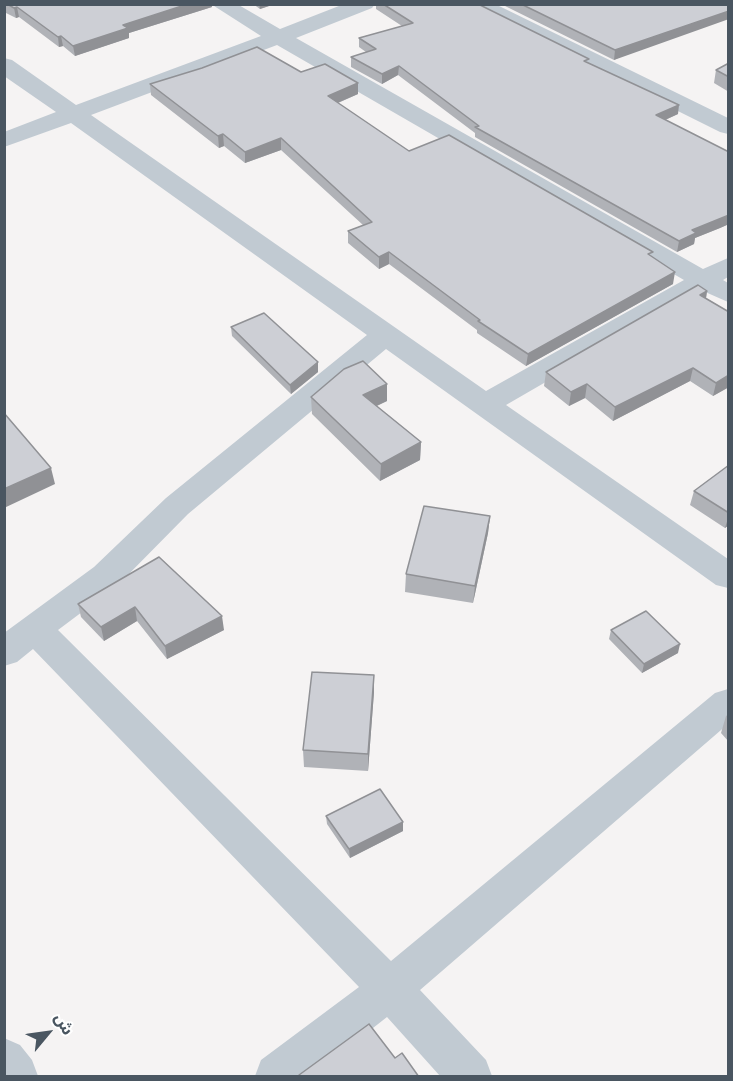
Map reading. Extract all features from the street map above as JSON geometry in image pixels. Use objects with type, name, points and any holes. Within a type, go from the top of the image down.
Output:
[{"type":"street","points":[[221,4],[721,280]]},
{"type":"street","points":[[4,140],[78,115],[365,4]]},
{"type":"street","points":[[478,4],[729,127]]},
{"type":"street","points":[[4,65],[729,576]]},
{"type":"street","points":[[485,404],[721,280]]},
{"type":"street","points":[[4,652],[106,576],[177,506],[386,334]]},
{"type":"street","points":[[36,630],[390,989],[470,1077]]},
{"type":"street","points":[[278,1077],[390,989],[729,703]]},
{"type":"street","points":[[4,1060],[16,1077]]},
{"type":"building","points":[[7,4],[188,4],[123,25],[128,28],[73,46],[17,7],[14,8]]},
{"type":"building","points":[[383,4],[478,4],[589,59],[584,61],[679,105],[656,115],[729,152],[729,215],[692,230],[696,233],[679,241],[475,127],[479,126],[399,66],[382,74],[351,57],[376,49],[359,38],[413,23]]},
{"type":"building","points":[[521,4],[729,4],[729,11],[615,50]]},
{"type":"building","points":[[257,47],[301,72],[325,64],[358,83],[328,96],[409,151],[449,135],[653,252],[648,254],[675,272],[528,354],[478,321],[480,320],[389,252],[379,257],[348,231],[372,222],[281,138],[245,152],[223,134],[218,136],[150,84],[202,68]]},
{"type":"building","points":[[729,63],[729,77],[716,70]]},
{"type":"building","points":[[698,285],[707,291],[700,295],[729,312],[729,375],[716,383],[693,368],[615,407],[587,384],[571,392],[546,372]]},
{"type":"building","points":[[264,313],[318,362],[290,385],[231,327]]},
{"type":"building","points":[[363,361],[387,384],[363,395],[421,442],[381,464],[311,397],[344,369]]},
{"type":"building","points":[[4,413],[51,468],[4,489]]},
{"type":"building","points":[[729,465],[729,513],[694,491]]},
{"type":"building","points":[[424,506],[490,516],[475,586],[406,574]]},
{"type":"building","points":[[159,557],[222,616],[165,646],[135,607],[101,627],[78,604]]},
{"type":"building","points":[[646,611],[680,644],[644,664],[611,630]]},
{"type":"building","points":[[312,672],[374,675],[368,754],[303,750]]},
{"type":"building","points":[[380,789],[403,822],[349,849],[326,816]]},
{"type":"building","points":[[369,1024],[395,1058],[402,1053],[419,1077],[299,1077],[299,1075]]}]
